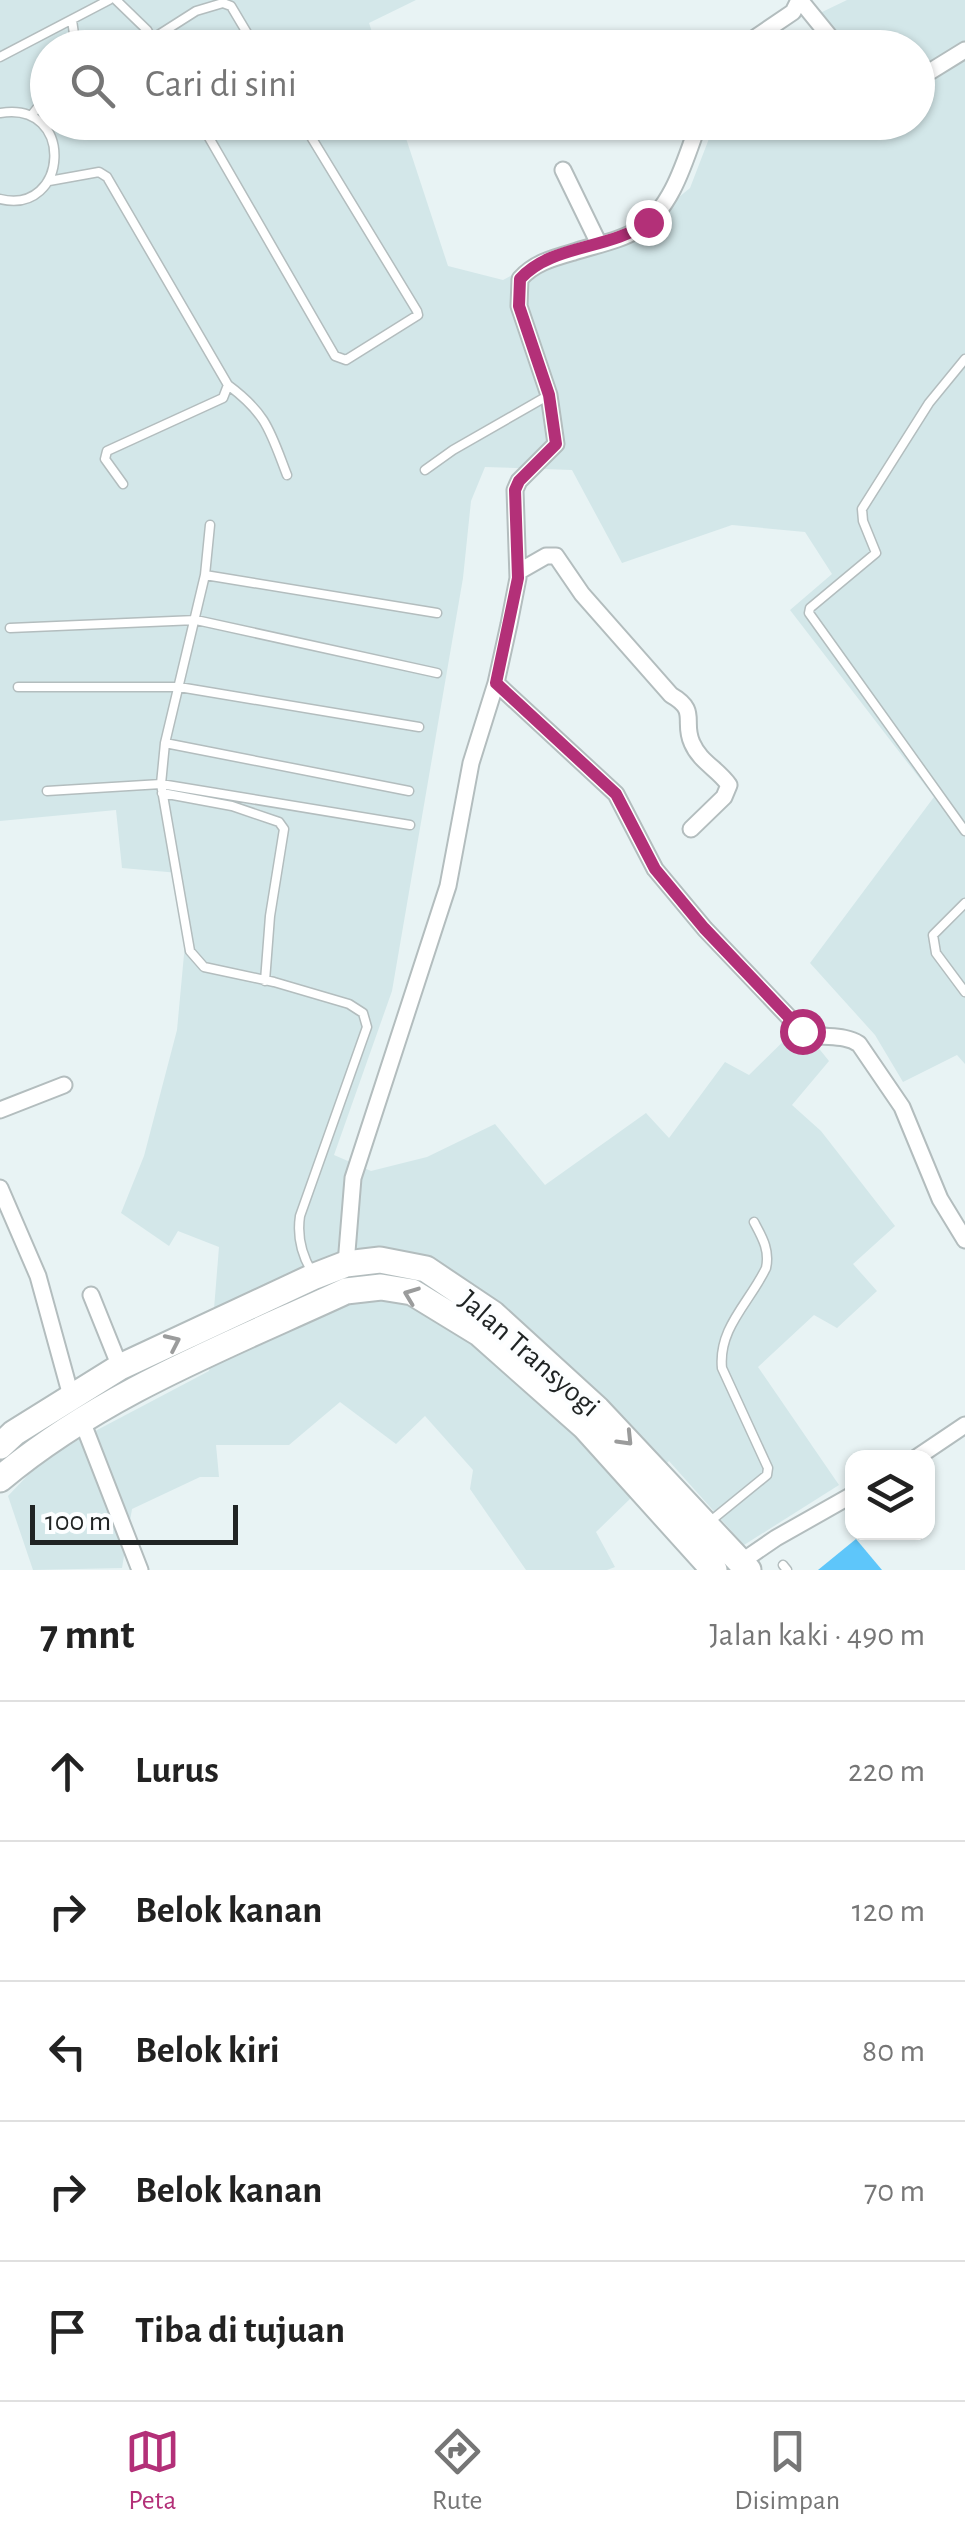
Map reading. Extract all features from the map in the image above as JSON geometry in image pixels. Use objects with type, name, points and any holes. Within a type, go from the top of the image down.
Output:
[{"type":"highway","name":"Jalan Transyogi","points":[[0,1446],[120,1367],[314,1276],[346,1264],[380,1260],[426,1269],[493,1314],[597,1409],[744,1566]]},
{"type":"highway","name":"Jalan Transyogi","points":[[0,1479],[82,1420],[146,1384],[346,1291],[381,1287],[412,1292],[479,1333],[584,1428],[714,1570]]},
{"type":"street","points":[[766,30],[793,12],[800,0],[824,30]]},
{"type":"street","points":[[935,69],[965,50]]},
{"type":"street","points":[[346,1264],[354,1178],[448,886],[477,738],[496,683],[518,572],[514,500],[519,481],[555,447],[549,395],[519,306],[520,279],[542,262],[636,231],[660,209],[692,140]]},
{"type":"street","points":[[563,170],[598,244]]},
{"type":"street","points":[[518,572],[546,556],[556,556],[592,605],[671,695],[683,702],[690,714],[689,732],[695,749],[729,785],[724,797],[691,829]]},
{"type":"street","points":[[496,683],[616,794],[655,869],[704,928],[804,1032],[848,1038],[859,1044],[902,1106],[940,1199],[965,1240]]},
{"type":"street","points":[[0,1110],[64,1084]]},
{"type":"street","points":[[0,1188],[38,1276],[71,1396]]},
{"type":"street","points":[[91,1295],[120,1367]]},
{"type":"street","points":[[82,1420],[140,1570]]},
{"type":"street","points":[[928,1450],[965,1425]]},
{"type":"street","points":[[744,1566],[776,1538],[845,1499]]},
{"type":"lane","points":[[52,30],[113,0],[142,30]]},
{"type":"lane","points":[[171,30],[196,11],[223,3],[231,6],[245,30]]},
{"type":"lane","points":[[72,20],[73,30]]},
{"type":"lane","points":[[0,56],[30,41]]},
{"type":"lane","points":[[0,114],[18,112],[30,116]]},
{"type":"lane","points":[[0,199],[24,199],[49,181],[56,152],[53,140]]},
{"type":"lane","points":[[210,140],[335,356],[346,360],[418,315],[313,140]]},
{"type":"lane","points":[[49,181],[99,172],[107,177],[228,385],[266,420],[287,475]]},
{"type":"lane","points":[[965,359],[929,403],[862,509],[876,554],[808,613],[965,831]]},
{"type":"lane","points":[[123,484],[104,459],[106,451],[223,398],[228,385]]},
{"type":"lane","points":[[424,470],[549,395]]},
{"type":"lane","points":[[210,525],[206,575],[165,744],[162,789],[193,956],[204,967],[348,1004],[363,1013],[367,1027],[300,1216],[301,1248],[314,1276]]},
{"type":"lane","points":[[206,575],[437,613]]},
{"type":"lane","points":[[10,628],[196,620],[437,673]]},
{"type":"lane","points":[[18,687],[179,686],[419,727]]},
{"type":"lane","points":[[165,744],[409,791]]},
{"type":"lane","points":[[162,789],[232,806],[280,822],[284,829],[270,916],[265,981]]},
{"type":"lane","points":[[48,791],[162,789],[410,826]]},
{"type":"lane","points":[[965,903],[933,935],[936,952],[965,992]]},
{"type":"lane","points":[[708,1524],[767,1475],[768,1468],[722,1368],[720,1350],[724,1336],[766,1268],[765,1243],[754,1222]]},
{"type":"shaded area","points":[[0,0],[416,0],[369,23],[371,30],[30,30],[30,140],[407,140],[448,266],[503,280],[576,241],[644,226],[690,188],[708,140],[935,140],[935,30],[828,30],[820,13],[847,0],[965,0],[965,1064],[957,1055],[903,1082],[875,1035],[810,963],[934,797],[790,610],[832,574],[805,532],[732,525],[622,563],[572,470],[485,467],[471,501],[463,578],[392,991],[334,1155],[371,1171],[427,1157],[495,1124],[545,1185],[646,1113],[669,1138],[725,1062],[749,1075],[800,1025],[829,1061],[792,1105],[821,1131],[895,1226],[853,1264],[877,1291],[837,1328],[814,1315],[758,1367],[839,1485],[744,1545],[669,1461],[596,1532],[615,1567],[526,1570],[470,1489],[473,1470],[425,1416],[396,1444],[340,1402],[289,1445],[216,1445],[219,1477],[200,1477],[132,1509],[122,1568],[33,1570],[8,1496],[44,1458],[209,1371],[219,1247],[178,1231],[169,1246],[121,1213],[144,1156],[177,1030],[186,933],[179,873],[122,868],[116,810],[0,821]]},
{"type":"building","points":[[857,1540],[882,1570],[818,1570]]},
{"type":"route","points":[[648,222],[616,239],[542,262],[520,279],[519,306],[549,395],[556,444],[519,481],[515,490],[518,578],[496,683],[616,794],[655,869],[704,928],[802,1031]]}]
